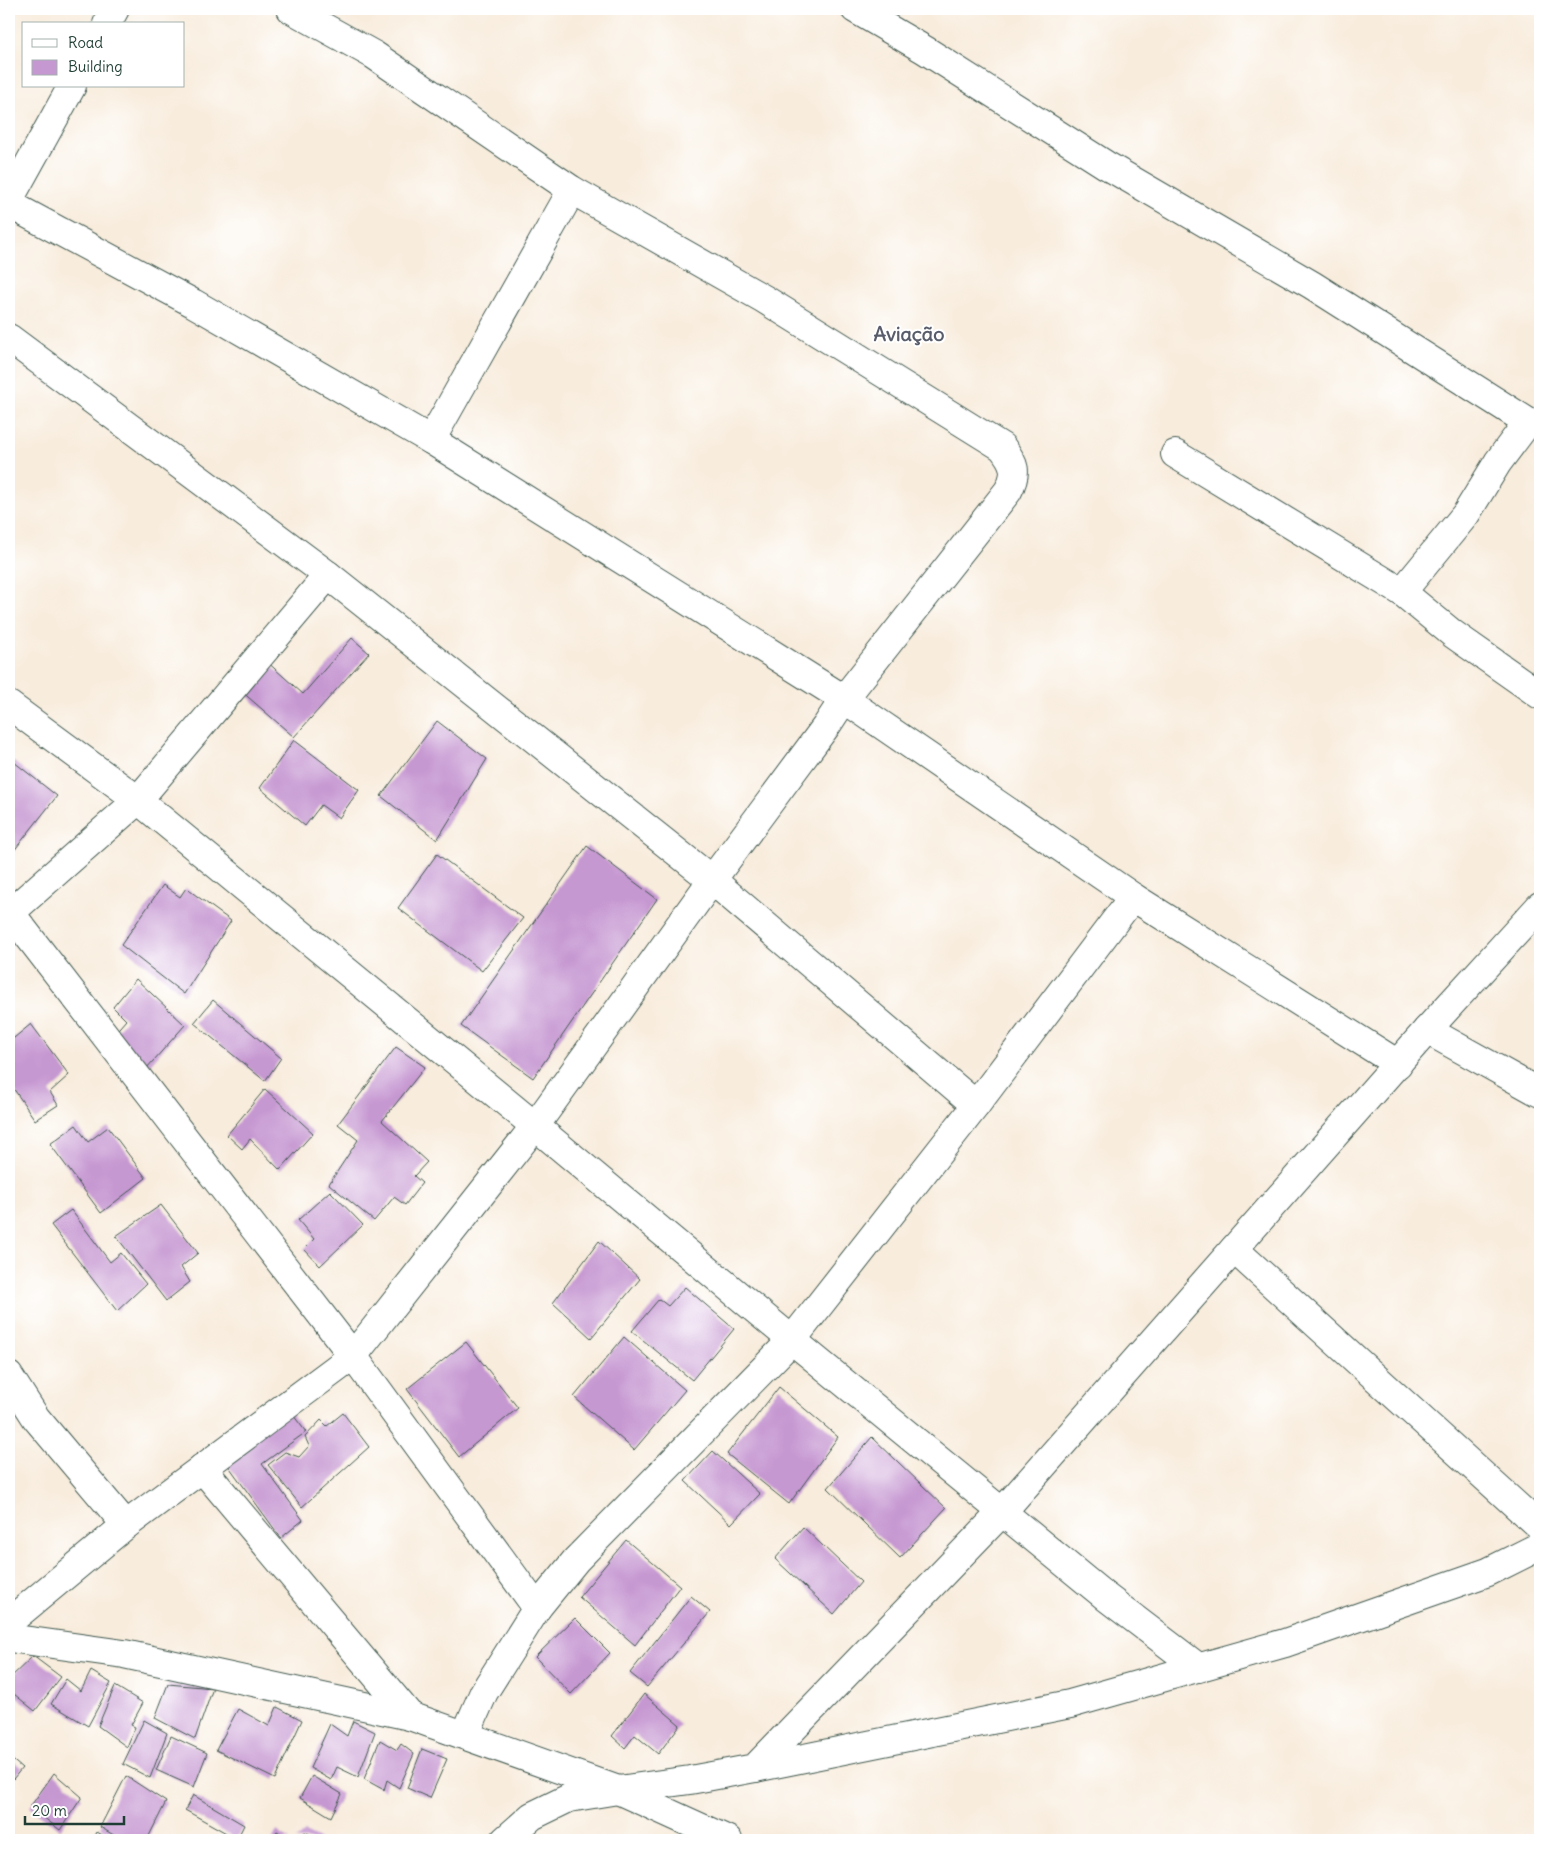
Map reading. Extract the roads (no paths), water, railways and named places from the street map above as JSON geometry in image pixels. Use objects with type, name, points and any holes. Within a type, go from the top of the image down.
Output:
[{"type":"street","points":[[108,22],[115,9]]},
{"type":"street","points":[[9,1622],[126,1525],[353,1356],[535,1126],[844,699],[1008,491],[1015,471],[1010,458],[1002,448],[764,299],[572,190],[374,55],[291,9]]},
{"type":"street","points":[[855,9],[933,55],[1106,165],[1534,414],[1498,462],[1466,514],[1402,592]]},
{"type":"street","points":[[71,88],[9,202],[193,303],[431,440],[844,699],[1133,897],[1398,1064]]},
{"type":"street","points":[[431,440],[572,190]]},
{"type":"street","points":[[9,338],[328,576],[712,880],[976,1105]]},
{"type":"street","points":[[1175,454],[1402,592],[1453,634],[1540,696]]},
{"type":"street","points":[[328,576],[138,800],[9,912],[353,1356],[537,1608]]},
{"type":"street","points":[[9,705],[138,800],[1106,1597],[1199,1668]]},
{"type":"street","points":[[465,1735],[484,1692],[537,1608],[576,1560],[792,1340],[976,1105],[1133,897]]},
{"type":"street","points":[[755,1768],[1003,1511],[1427,1030],[1540,906]]},
{"type":"street","points":[[1427,1030],[1540,1094]]},
{"type":"street","points":[[1234,1249],[1540,1527]]},
{"type":"street","points":[[9,1376],[36,1418],[126,1525]]},
{"type":"street","points":[[202,1468],[410,1716]]},
{"type":"street","points":[[504,1840],[532,1816],[569,1798],[755,1768],[1070,1704],[1199,1668],[1285,1643],[1488,1572],[1540,1546]]},
{"type":"street","points":[[9,1638],[124,1654],[410,1716],[618,1790],[728,1840]]},
{"type":"district","name":"Aviação","points":[[909,333]]}]
